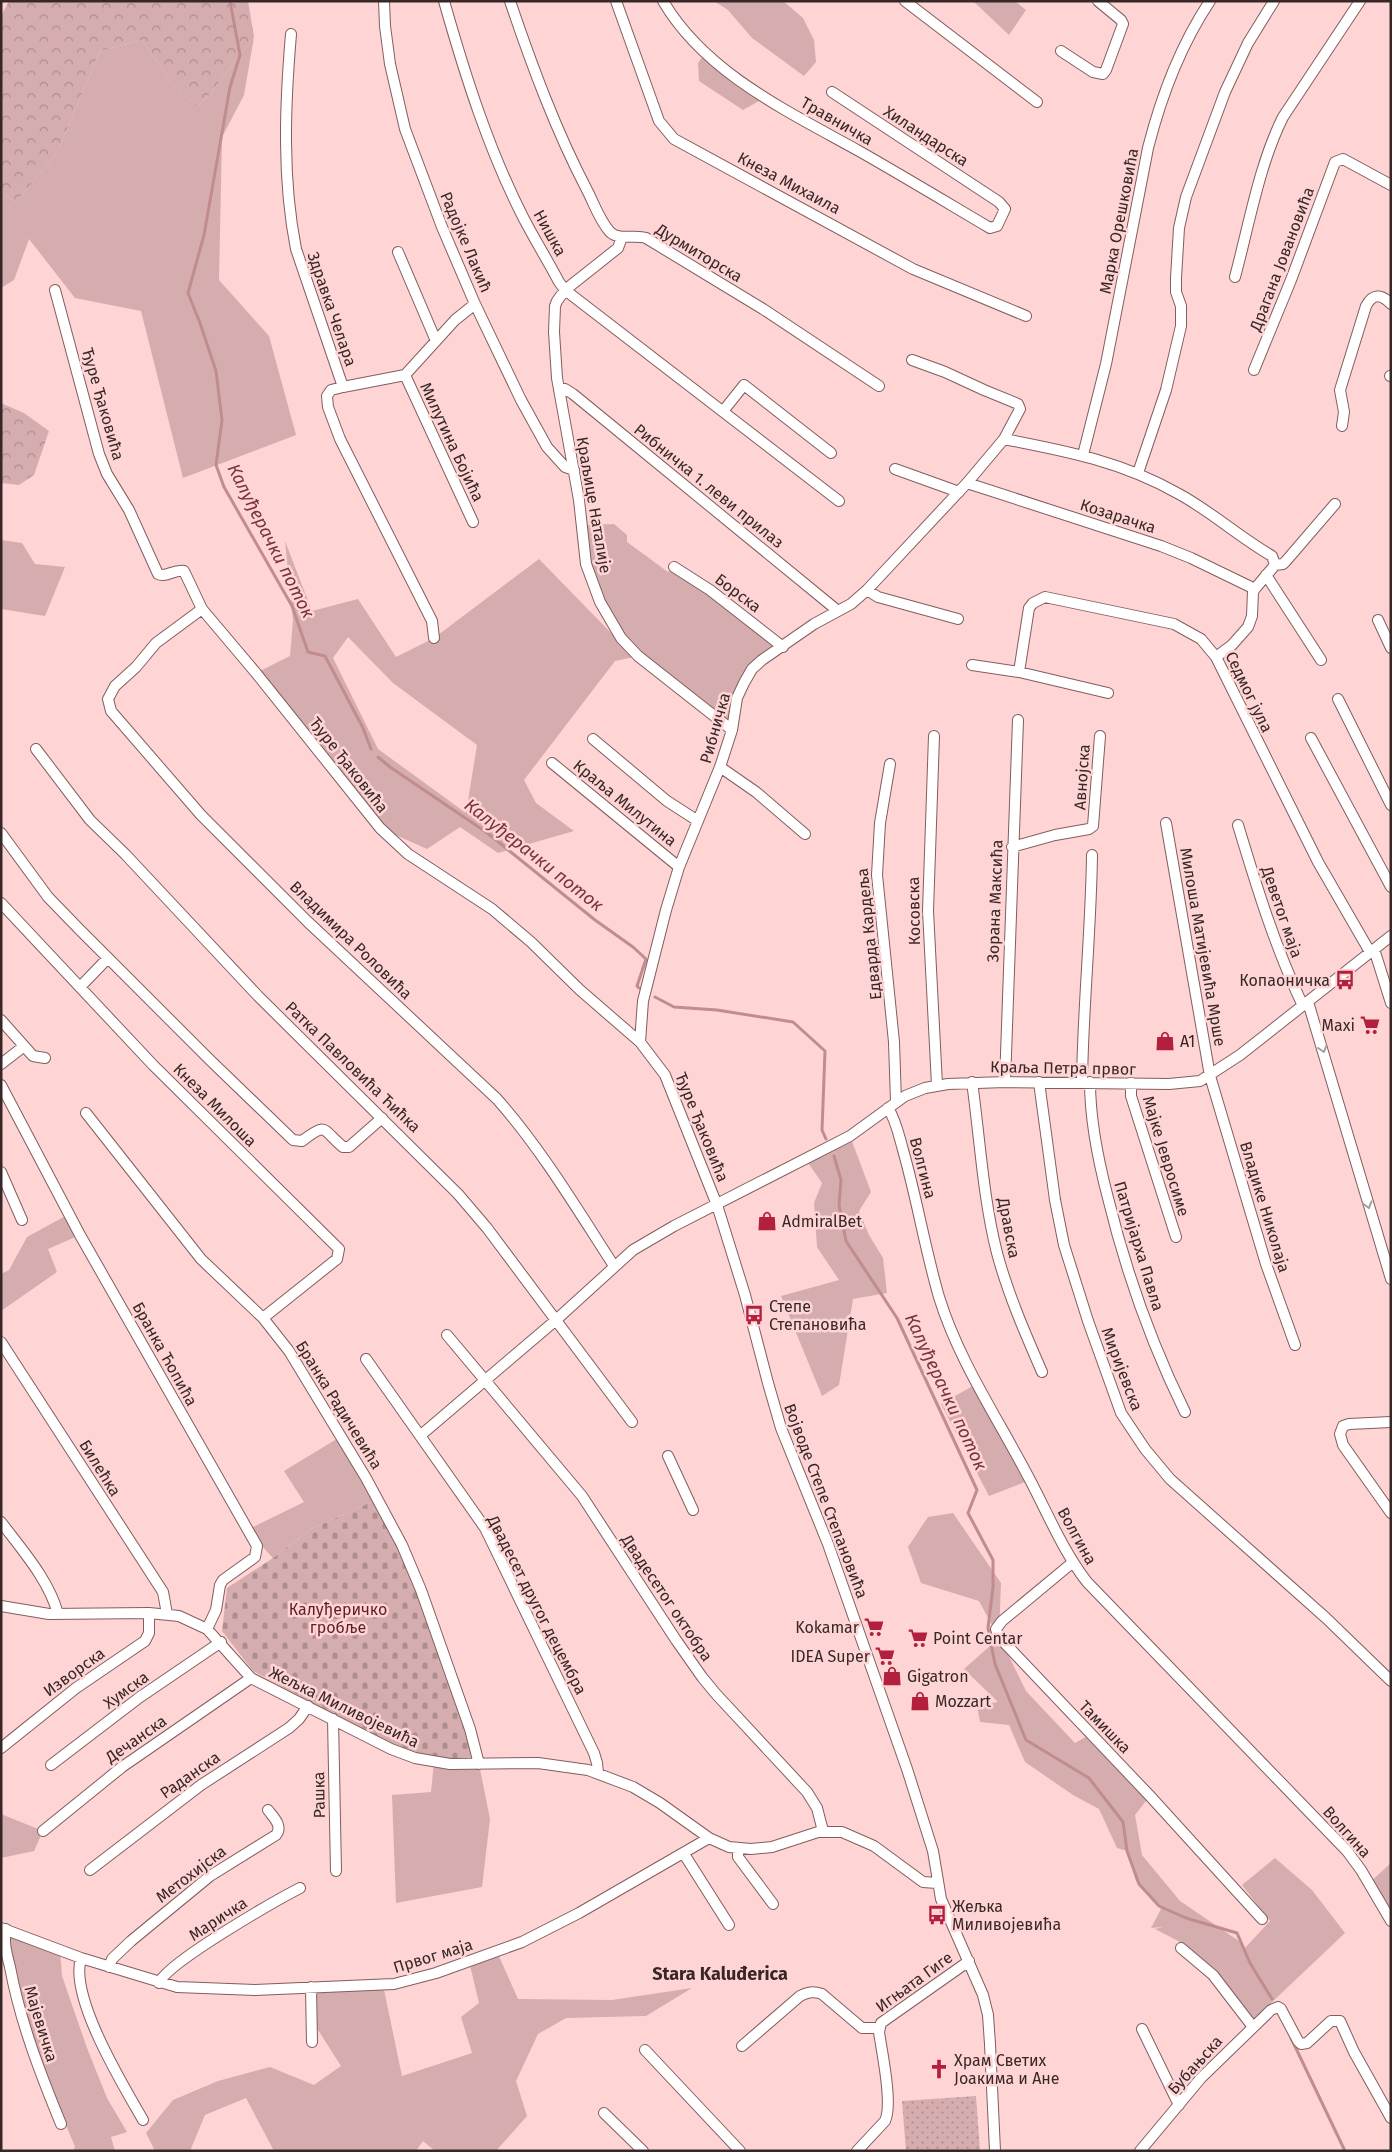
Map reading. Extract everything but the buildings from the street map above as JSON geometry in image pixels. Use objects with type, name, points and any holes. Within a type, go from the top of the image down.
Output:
[{"type":"street","name":"Радојке Лакић","points":[[384,1],[390,64],[405,129],[430,197],[476,304],[521,400],[547,448],[565,467],[574,470]]},
{"type":"street","name":"Нишка","points":[[444,1],[481,117],[524,218],[559,282],[566,290],[839,500]]},
{"type":"street","points":[[510,1],[554,123],[567,152],[606,225],[611,232],[622,237],[618,248],[566,290]]},
{"type":"street","name":"Кнеза Михаила","points":[[616,1],[659,121],[674,139],[913,269],[1026,316]]},
{"type":"street","name":"Травничка","points":[[663,1],[679,26],[722,66],[790,112],[990,228],[997,226],[1004,214],[1004,206]]},
{"type":"street","points":[[905,1],[1036,102]]},
{"type":"street","points":[[1061,51],[1093,72],[1103,74],[1106,70],[1124,24],[1098,1]]},
{"type":"street","name":"Марка Орешковића","points":[[1083,455],[1106,364],[1146,158],[1156,116],[1184,48],[1196,23],[1210,1]]},
{"type":"street","points":[[1138,473],[1166,390],[1181,326],[1181,306],[1176,292],[1176,278],[1179,228],[1186,197],[1225,92],[1248,43],[1274,1]]},
{"type":"street","points":[[1234,277],[1262,169],[1274,135],[1283,117],[1360,1]]},
{"type":"street","name":"Здравка Челара","points":[[291,34],[286,89],[286,129],[292,229],[305,278],[343,387],[331,390],[327,396],[331,415],[340,439],[432,621],[434,638]]},
{"type":"street","name":"Хиландарска","points":[[832,92],[1004,206]]},
{"type":"street","name":"Драгана Јовановића","points":[[1254,370],[1291,280],[1333,166],[1338,159],[1343,158],[1391,185]]},
{"type":"street","name":"Дурмиторска","points":[[622,237],[639,236],[646,238],[763,309],[879,386]]},
{"type":"street","points":[[398,252],[436,341]]},
{"type":"street","name":"Ђуре Ђаковића","points":[[55,290],[99,454],[107,474],[129,510],[158,574],[164,576],[173,571],[184,571],[202,609],[256,673],[380,828],[408,854],[492,908],[652,1055],[668,1082],[717,1205]]},
{"type":"street","name":"Краљице Наталије","points":[[566,290],[557,301],[554,316],[555,364],[579,500],[586,564],[600,602],[621,638],[638,656],[732,730]]},
{"type":"street","points":[[1342,426],[1344,412],[1340,390],[1366,306],[1369,300],[1377,296],[1385,298],[1391,304]]},
{"type":"street","points":[[343,387],[405,375],[455,320],[476,304]]},
{"type":"street","name":"Рибничка","points":[[640,1042],[643,1000],[666,910],[679,867],[720,767],[732,730],[737,698],[752,669],[814,624],[838,611],[868,590],[959,492],[1004,439],[1020,409],[1017,403],[912,360]]},
{"type":"street","name":"Милутина Бојића","points":[[405,375],[473,522]]},
{"type":"street","points":[[724,410],[744,385],[831,453]]},
{"type":"street","name":"Рибничка 1. леви прилаз","points":[[559,390],[567,390],[573,394],[838,611]]},
{"type":"street","points":[[1004,439],[1083,455],[1138,473],[1210,513],[1272,556],[1275,565]]},
{"type":"street","points":[[895,469],[959,492]]},
{"type":"street","name":"Козарачка","points":[[967,483],[1160,546],[1255,589]]},
{"type":"street","points":[[1216,658],[1226,651],[1248,627],[1252,616],[1255,589],[1275,565],[1283,564],[1286,561],[1335,504]]},
{"type":"street","name":"Борска","points":[[674,566],[783,646]]},
{"type":"street","points":[[1266,575],[1321,660]]},
{"type":"street","points":[[868,590],[878,597],[958,618]]},
{"type":"street","name":"Седмог јула","points":[[1019,672],[1029,608],[1033,603],[1045,597],[1174,624],[1201,639],[1216,658],[1318,862],[1372,951],[1391,1003]]},
{"type":"street","name":"Владимира Роловића","points":[[202,609],[156,643],[110,692],[108,698],[111,712],[152,762],[201,815],[308,922],[497,1099],[521,1126],[536,1147],[614,1266]]},
{"type":"street","points":[[1378,620],[1391,648]]},
{"type":"street","points":[[972,665],[1019,672],[1108,692]]},
{"type":"street","points":[[1338,699],[1391,805]]},
{"type":"street","name":"Зорана Максића","points":[[1005,1082],[1018,720]]},
{"type":"street","name":"Косовска","points":[[934,736],[928,911],[938,1085]]},
{"type":"street","name":"Авнојска","points":[[1012,848],[1055,835],[1089,830],[1093,826],[1100,736]]},
{"type":"street","points":[[1310,738],[1391,887]]},
{"type":"street","points":[[593,739],[668,801],[698,821]]},
{"type":"street","name":"Ратка Павловића Ћићка","points":[[36,749],[90,820],[126,854],[258,996],[458,1194],[487,1228],[632,1422]]},
{"type":"street","name":"Краља Милутина","points":[[552,763],[679,867]]},
{"type":"street","name":"Едварда Кардеља","points":[[890,764],[880,823],[877,875],[894,1042],[892,1105]]},
{"type":"street","points":[[720,767],[756,792],[805,834]]},
{"type":"street","name":"Милоша Матијевића Мрше","points":[[1166,823],[1210,1076]]},
{"type":"street","name":"Деветог маја","points":[[1238,825],[1266,920],[1286,969],[1306,1004]]},
{"type":"street","name":"Кнеза Милоша","points":[[1,833],[48,896],[256,1106],[296,1142],[302,1141],[317,1130],[322,1129],[327,1130],[340,1144],[346,1147],[352,1145],[382,1118]]},
{"type":"street","name":"Патријарха Павла","points":[[1092,855],[1090,932],[1085,987],[1086,1082],[1094,1137],[1118,1238],[1151,1338],[1184,1412]]},
{"type":"street","name":"Кнеза Милоша","points":[[1,903],[153,1065],[339,1249],[338,1259],[263,1318]]},
{"type":"street","name":"Краља Петра првог","points":[[421,1435],[556,1320],[614,1266],[648,1240],[839,1142],[915,1091],[938,1085],[972,1082],[1186,1083],[1200,1080],[1210,1076],[1306,1004],[1391,936]]},
{"type":"street","points":[[80,987],[108,958]]},
{"type":"street","points":[[1306,1004],[1391,1279]]},
{"type":"street","points":[[1,1020],[33,1056],[45,1058]]},
{"type":"street","points":[[1,1064],[24,1047]]},
{"type":"street","name":"Владике Николаја","points":[[1210,1076],[1266,1264],[1295,1345]]},
{"type":"street","name":"Дравска","points":[[972,1082],[985,1182],[997,1251],[1015,1308],[1042,1372]]},
{"type":"street","name":"Миријевска","points":[[1039,1082],[1055,1200],[1064,1244],[1088,1321],[1121,1414],[1145,1449],[1170,1479],[1326,1618],[1391,1681]]},
{"type":"street","name":"Мајке Јевросиме","points":[[1131,1083],[1131,1096],[1176,1238]]},
{"type":"street","name":"Бранка Ћопића","points":[[1,1085],[80,1235],[256,1546],[255,1557],[223,1580],[220,1585],[216,1610],[207,1629]]},
{"type":"street","name":"Волгина","points":[[892,1105],[893,1118],[908,1167],[934,1278],[947,1320],[1072,1563],[1087,1582],[1347,1851],[1361,1870],[1391,1921]]},
{"type":"street","name":"Бранка Радичевића","points":[[86,1113],[201,1259],[263,1318],[289,1351],[366,1478],[402,1546],[421,1590],[464,1712],[479,1764]]},
{"type":"street","points":[[1,1172],[22,1220]]},
{"type":"street","name":"Војводе Степе Степановића","points":[[717,1205],[746,1295],[774,1405],[828,1544],[900,1747],[930,1839],[937,1883],[944,1908],[979,1982],[988,2015],[996,2151]]},
{"type":"street","name":"Двадесетог октобра","points":[[448,1335],[582,1496],[702,1677],[814,1801],[823,1831]]},
{"type":"street","name":"Билећка","points":[[1,1342],[163,1592],[167,1614]]},
{"type":"street","name":"Двадесет другог децембра","points":[[366,1359],[421,1435],[498,1552],[594,1753],[598,1773]]},
{"type":"street","points":[[1391,1422],[1349,1424],[1343,1426],[1340,1434],[1343,1445],[1391,1513]]},
{"type":"street","points":[[668,1456],[693,1510]]},
{"type":"street","points":[[1,1522],[36,1569],[58,1614]]},
{"type":"street","name":"Тамишка","points":[[1072,1563],[1002,1621],[996,1629],[998,1636],[1150,1796],[1262,1919]]},
{"type":"street","name":"Жељка Миливојевића","points":[[1,1606],[36,1613],[149,1613],[167,1614],[191,1620],[207,1629],[221,1642],[252,1678],[390,1749],[415,1758],[450,1764],[538,1763],[598,1773],[641,1791],[709,1838],[729,1847],[772,1847],[823,1831],[842,1832],[874,1846],[923,1882],[937,1883]]},
{"type":"street","name":"Изворска","points":[[1,1748],[76,1688],[145,1641],[149,1633],[149,1613]]},
{"type":"street","name":"Хумска","points":[[51,1765],[140,1697],[221,1642]]},
{"type":"street","name":"Дечанска","points":[[43,1831],[122,1767],[252,1678]]},
{"type":"street","name":"Раданска","points":[[90,1870],[201,1784],[288,1728],[299,1719],[308,1706]]},
{"type":"street","name":"Рашка","points":[[332,1719],[336,1871]]},
{"type":"street","name":"Метохијска","points":[[109,1967],[118,1952],[210,1876],[276,1835],[279,1826],[268,1810]]},
{"type":"street","name":"Првог маја","points":[[4,1929],[81,1958],[159,1983],[186,1988],[255,1990],[394,1984],[415,1980],[522,1942],[569,1919],[709,1838]]},
{"type":"street","points":[[738,1848],[738,1857],[773,1904]]},
{"type":"street","points":[[684,1854],[729,1925]]},
{"type":"street","name":"Маричка","points":[[159,1983],[166,1971],[262,1909],[300,1888]]},
{"type":"street","name":"Мајевичка","points":[[4,1929],[8,1961],[20,2013],[40,2072],[61,2124]]},
{"type":"street","points":[[1181,1948],[1214,1975],[1253,2028]]},
{"type":"street","points":[[81,1958],[78,1966],[79,1977],[92,2019],[115,2070],[143,2120]]},
{"type":"street","name":"Игњата Гиге","points":[[856,2151],[885,2121],[887,2116],[888,2100],[879,2028],[883,2020],[969,1961]]},
{"type":"street","points":[[311,1988],[312,2042]]},
{"type":"street","name":"Игњата Гиге","points":[[742,2046],[800,1996],[807,1993],[815,1992],[822,1994],[862,2028],[879,2028]]},
{"type":"street","name":"Бубањска","points":[[1140,2151],[1201,2078],[1278,2006],[1301,2044],[1307,2043],[1331,2021],[1340,2021],[1354,2052],[1391,2118]]},
{"type":"street","points":[[1142,2029],[1179,2105]]},
{"type":"street","points":[[645,2050],[740,2151]]},
{"type":"street","points":[[604,2113],[642,2151]]},
{"type":"green space","points":[[9,1],[248,1],[254,37],[210,94],[197,107],[171,82],[142,40],[100,51],[57,153],[16,202],[1,192],[1,16]]},
{"type":"green space","points":[[714,1],[783,1],[803,18],[814,40],[816,62],[804,76],[752,38],[728,10]]},
{"type":"green space","points":[[973,1],[1015,1],[1026,10],[1009,35]]},
{"type":"green space","points":[[254,37],[244,95],[222,137],[219,280],[269,336],[296,435],[183,478],[141,311],[75,298],[29,239],[14,280],[1,288],[1,192],[16,202],[57,153],[100,51],[142,40],[171,82],[197,107],[210,94]]},
{"type":"green space","points":[[706,52],[766,97],[743,110],[699,81],[698,63]]},
{"type":"green space","points":[[1,403],[24,413],[49,431],[34,475],[19,485],[1,483]]},
{"type":"green space","points":[[614,524],[627,535],[627,542],[668,572],[672,569],[774,643],[777,651],[744,683],[732,730],[639,656],[615,661],[524,780],[536,803],[574,831],[498,853],[460,827],[427,849],[380,828],[256,673],[290,656],[293,620],[285,541],[312,611],[358,599],[396,657],[434,638],[539,559],[615,637],[600,602],[582,525]],"holes":[[[348,637],[393,683],[477,745],[466,813],[378,749],[333,658]]]},
{"type":"green space","points":[[1,540],[22,543],[35,564],[65,567],[45,616],[1,609]]},
{"type":"green space","points":[[850,1136],[871,1192],[859,1211],[869,1235],[883,1258],[887,1293],[853,1299],[839,1385],[822,1396],[781,1296],[839,1280],[817,1247],[814,1203],[822,1183],[806,1160]]},
{"type":"green space","points":[[69,1214],[80,1235],[48,1249],[57,1272],[1,1311],[1,1274],[9,1270],[27,1237]]},
{"type":"green space","points":[[978,1383],[1030,1480],[989,1496],[941,1404]]},
{"type":"green space","points":[[340,1437],[378,1499],[311,1529],[273,1558],[247,1530],[304,1502],[284,1471]]},
{"type":"green space","name":"Калуђеричко гробље","points":[[378,1499],[421,1590],[474,1757],[439,1759],[398,1748],[253,1671],[222,1631],[227,1588],[273,1558],[311,1529]]},
{"type":"green space","points":[[953,1513],[1001,1583],[999,1636],[1026,1691],[1075,1743],[1091,1734],[1150,1796],[1135,1815],[1142,1855],[1180,1901],[1239,1941],[1244,1949],[1270,1921],[1242,1885],[1275,1858],[1312,1890],[1345,1933],[1251,2022],[1216,1972],[1184,1944],[1155,1929],[1163,1927],[1151,1928],[1161,1909],[1136,1881],[1127,1851],[1117,1848],[1099,1809],[1073,1795],[1025,1762],[1009,1725],[980,1722],[977,1705],[998,1702],[964,1669],[999,1638],[979,1601],[921,1583],[908,1547],[928,1517]]},
{"type":"green space","points":[[434,1762],[479,1764],[490,1819],[482,1887],[396,1903],[392,1795],[431,1792]]},
{"type":"green space","points":[[1,1814],[43,1831],[34,1851],[1,1858]]},
{"type":"green space","points":[[1391,1863],[1391,1921],[1369,1883]]},
{"type":"green space","points":[[6,1929],[60,1950],[62,1976],[87,2048],[107,2098],[127,2132],[111,2137],[115,2151],[73,2151],[75,2147],[20,2013]]},
{"type":"green space","points":[[497,1952],[518,1999],[612,2000],[692,1988],[646,2016],[566,2018],[538,2034],[516,2081],[527,2116],[496,2151],[435,2151],[423,2141],[416,2151],[274,2151],[246,2098],[205,2115],[190,2151],[155,2151],[146,2133],[173,2100],[218,2081],[270,2067],[314,2085],[341,2066],[311,2019],[311,1987],[383,1985],[402,2076],[472,2053],[461,2017],[479,2003],[469,1961]]},
{"type":"green space","points":[[976,2096],[980,2151],[906,2151],[902,2101]]},
{"type":"waterway","name":"Калуђерачки поток","points":[[230,1],[240,55],[230,87],[204,235],[188,293],[216,371],[222,420],[216,465],[224,487],[292,606],[308,652],[325,656],[363,728],[371,749]]},
{"type":"waterway","name":"Калуђерачки поток","points":[[378,757],[486,832],[595,920],[633,947],[646,959],[637,986],[639,988]]},
{"type":"waterway","name":"Калуђерачки поток","points":[[655,997],[674,1007],[717,1010],[793,1022],[825,1051],[822,1130],[826,1139]]},
{"type":"waterway","name":"Калуђерачки поток","points":[[834,1156],[841,1180],[839,1205],[846,1241],[897,1318],[977,1490],[968,1513],[993,1560],[993,1587],[988,1628],[995,1664],[1026,1740],[1089,1778],[1123,1822],[1127,1851],[1139,1884],[1159,1906],[1186,1918],[1237,1933],[1250,1963],[1272,1999]]},
{"type":"waterway","name":"Калуђерачки поток","points":[[1291,2038],[1345,2151]]},
{"type":"place","name":"Копаоничка","points":[[1345,980]]},
{"type":"place","name":"Maxi","points":[[1370,1025]]},
{"type":"place","name":"A1","points":[[1165,1041]]},
{"type":"place","name":"AdmiralBet","points":[[767,1221]]},
{"type":"place","name":"Степе Степановића","points":[[754,1315]]},
{"type":"place","name":"Kokamar","points":[[874,1627]]},
{"type":"place","name":"Point Centar","points":[[918,1638]]},
{"type":"place","name":"IDEA Super","points":[[885,1656]]},
{"type":"place","name":"Gigatron","points":[[892,1676]]},
{"type":"place","name":"Mozzart","points":[[920,1701]]},
{"type":"place","name":"Жељка Миливојевића","points":[[937,1915]]},
{"type":"place","name":"Храм Светих Јоакима и Ане","points":[[939,2069]]},
{"type":"district","name":"Stara Kaluđerica","points":[[720,1974]]}]
